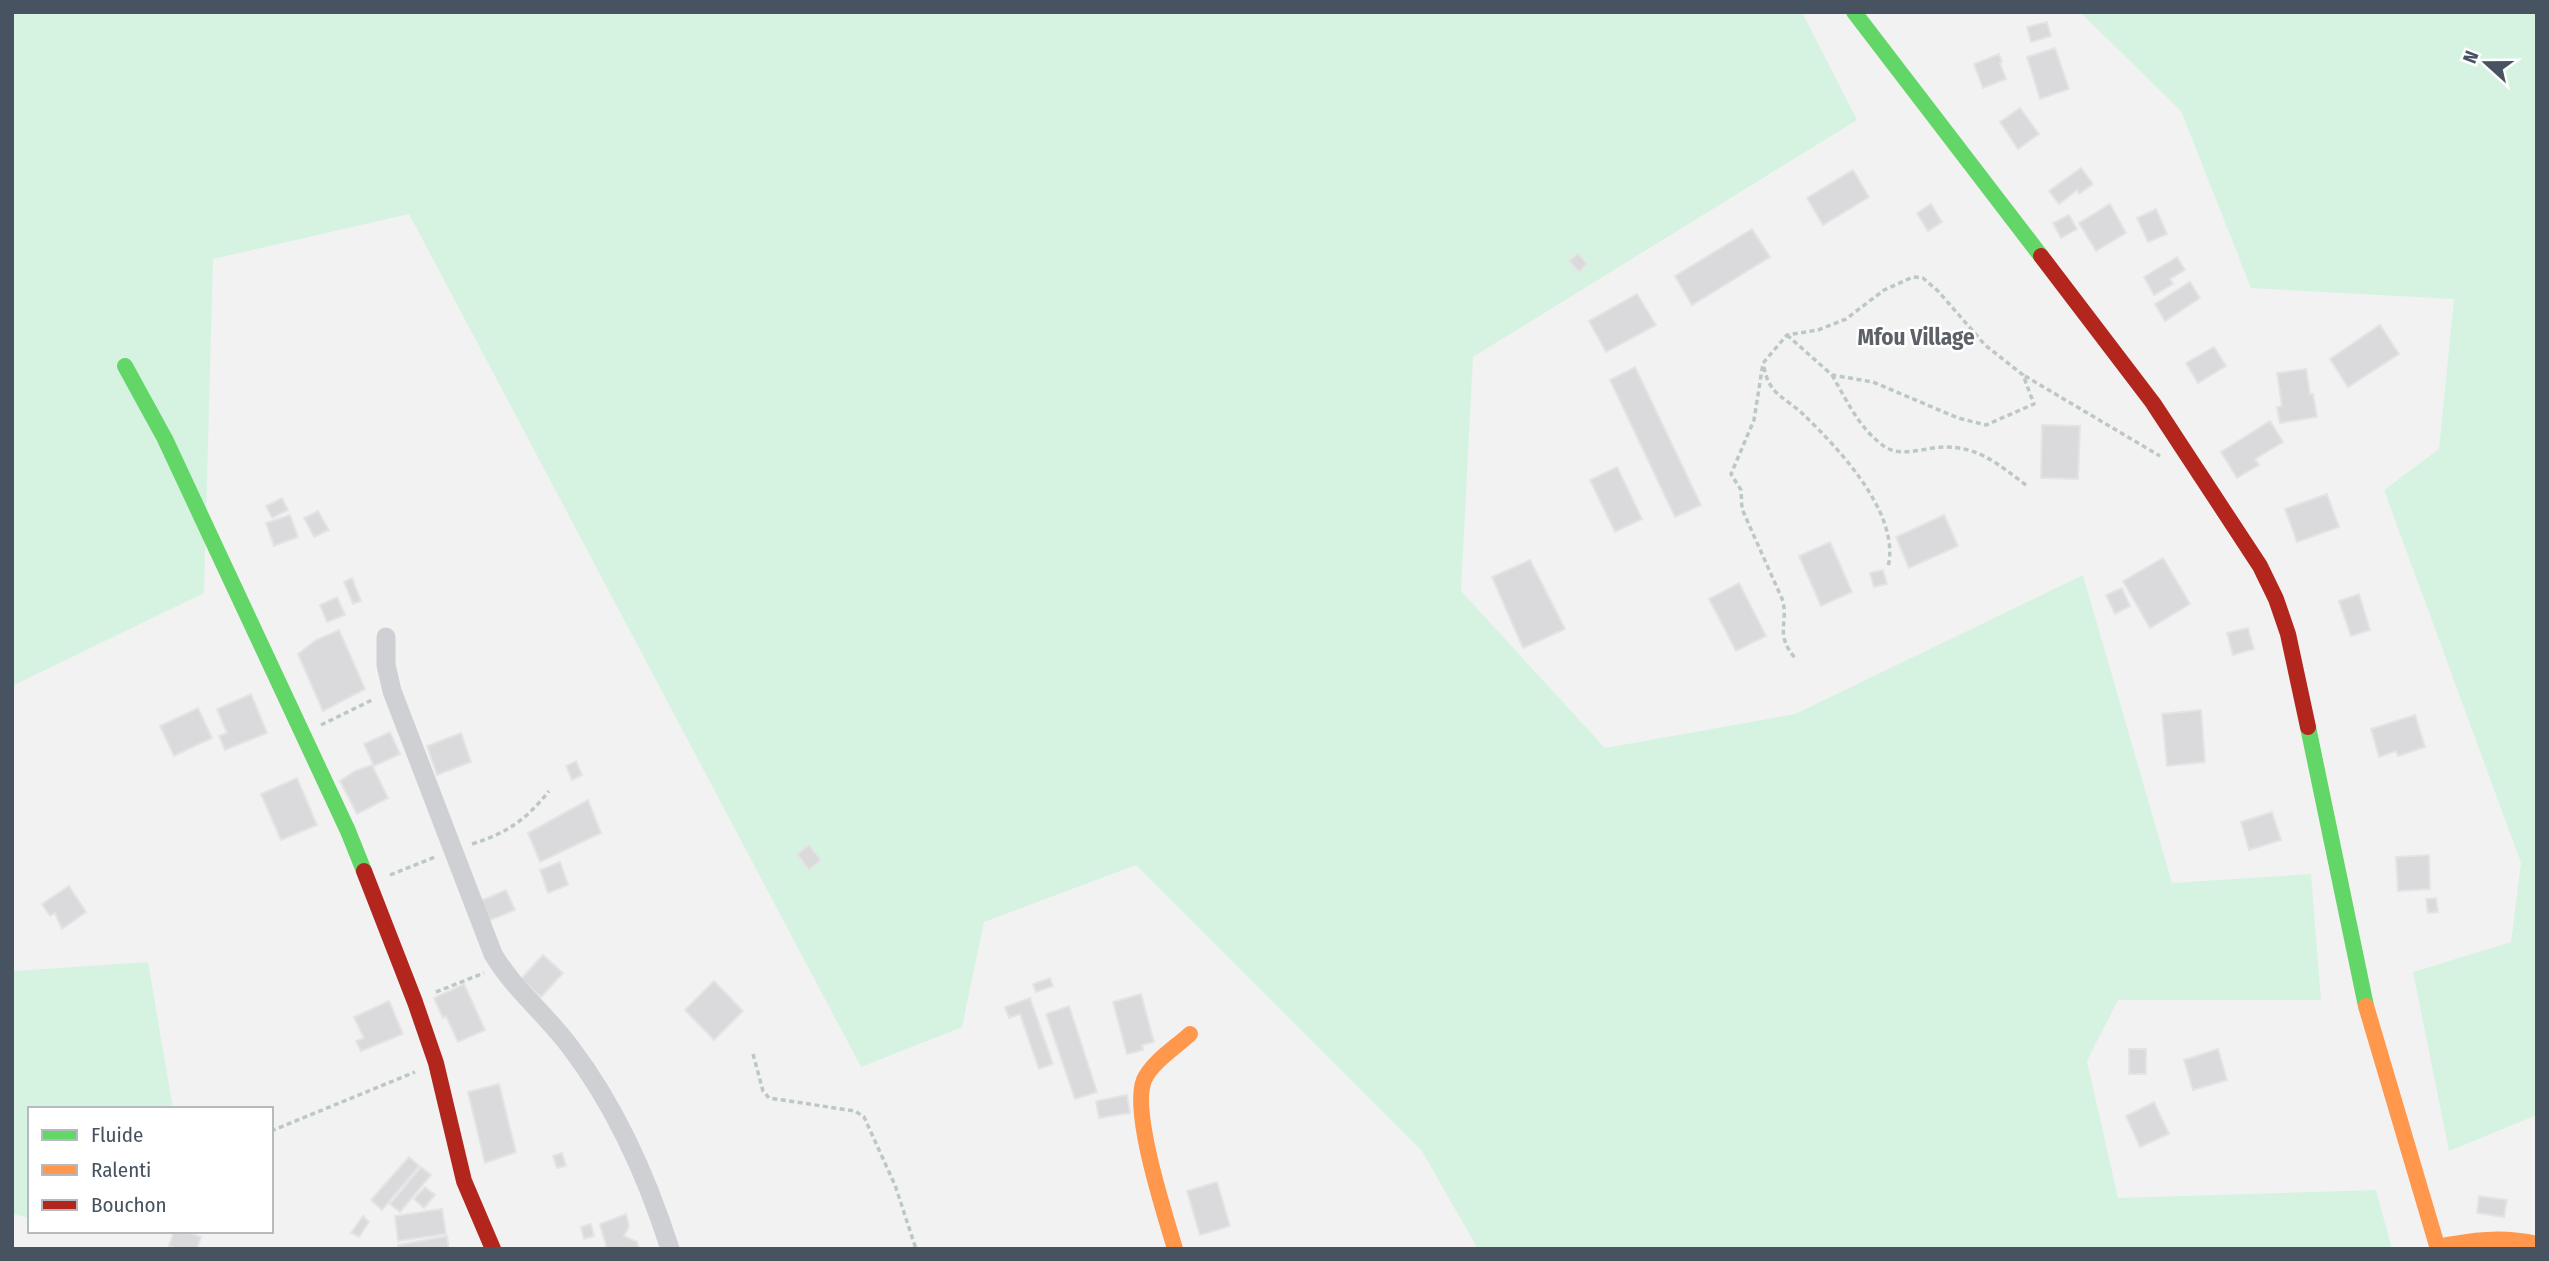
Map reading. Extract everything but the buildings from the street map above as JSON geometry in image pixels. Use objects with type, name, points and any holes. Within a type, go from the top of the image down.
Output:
[{"type":"main road","points":[[1854,12],[2153,403],[2273,589],[2285,621],[2367,1010],[2438,1248],[2494,1236],[2513,1237],[2537,1244]]},
{"type":"main road","points":[[125,366],[165,439],[348,831],[415,1002],[436,1063],[464,1181],[493,1249]]},
{"type":"main road","points":[[1175,1249],[1156,1177],[1140,1094],[1147,1075],[1190,1034]]},
{"type":"street","points":[[386,637],[386,665],[392,691],[493,954],[500,966],[573,1050],[607,1105],[637,1163],[670,1249]]},
{"type":"path","points":[[1795,658],[1782,631],[1785,611],[1783,601],[1742,509],[1741,490],[1731,474],[1754,420],[1763,363],[1787,335],[1818,330],[1846,318],[1884,290],[1913,277],[1923,278],[1938,291],[1984,345],[2023,375],[2166,460],[2192,462]]},
{"type":"path","points":[[1787,335],[1832,375],[1858,420],[1887,448],[1897,451],[1947,447],[1977,452],[1986,455],[2026,485]]},
{"type":"path","points":[[1763,363],[1766,381],[1772,390],[1804,414],[1875,499],[1884,518],[1891,557],[1888,567]]},
{"type":"path","points":[[1832,375],[1872,383],[1958,418],[1986,425],[2034,404],[2023,375]]},
{"type":"path","points":[[303,734],[392,691]]},
{"type":"path","points":[[415,1002],[500,966]]},
{"type":"path","points":[[753,1054],[763,1091],[769,1098],[855,1111],[864,1117],[895,1185],[916,1249]]},
{"type":"path","points":[[273,1130],[436,1063]]},
{"type":"green space","points":[[12,12],[1802,12],[1857,120],[1473,357],[1461,591],[1605,748],[1795,714],[2083,575],[2172,883],[2311,874],[2321,1000],[2118,1000],[2087,1061],[2118,1198],[2376,1190],[2392,1249],[1478,1249],[1422,1151],[1136,865],[984,922],[962,1027],[861,1067],[409,214],[213,259],[204,593],[12,686]]},
{"type":"green space","points":[[2080,12],[2537,12],[2537,1115],[2449,1151],[2413,972],[2511,942],[2521,863],[2384,490],[2439,449],[2454,299],[2251,288],[2181,111]]},
{"type":"green space","points":[[148,962],[173,1107],[28,1107],[28,1218],[12,1214],[12,967],[14,971]]},
{"type":"traffic: fast","points":[[1854,12],[2041,256]]},
{"type":"traffic: fast","points":[[125,366],[165,439],[348,831],[364,871]]},
{"type":"traffic: fast","points":[[2308,727],[2366,1006]]},
{"type":"traffic: slow","points":[[2366,1006],[2438,1249]]},
{"type":"traffic: slow","points":[[1175,1249],[1145,1138],[1141,1095],[1148,1073],[1190,1034]]},
{"type":"traffic: slow","points":[[2437,1247],[2487,1240],[2537,1244]]},
{"type":"traffic: jam","points":[[2041,256],[2153,403],[2260,566],[2276,599],[2288,634],[2308,727]]},
{"type":"traffic: jam","points":[[364,871],[436,1063],[464,1181],[493,1249]]},
{"type":"district","name":"Mfou Village","points":[[1916,337]]}]
